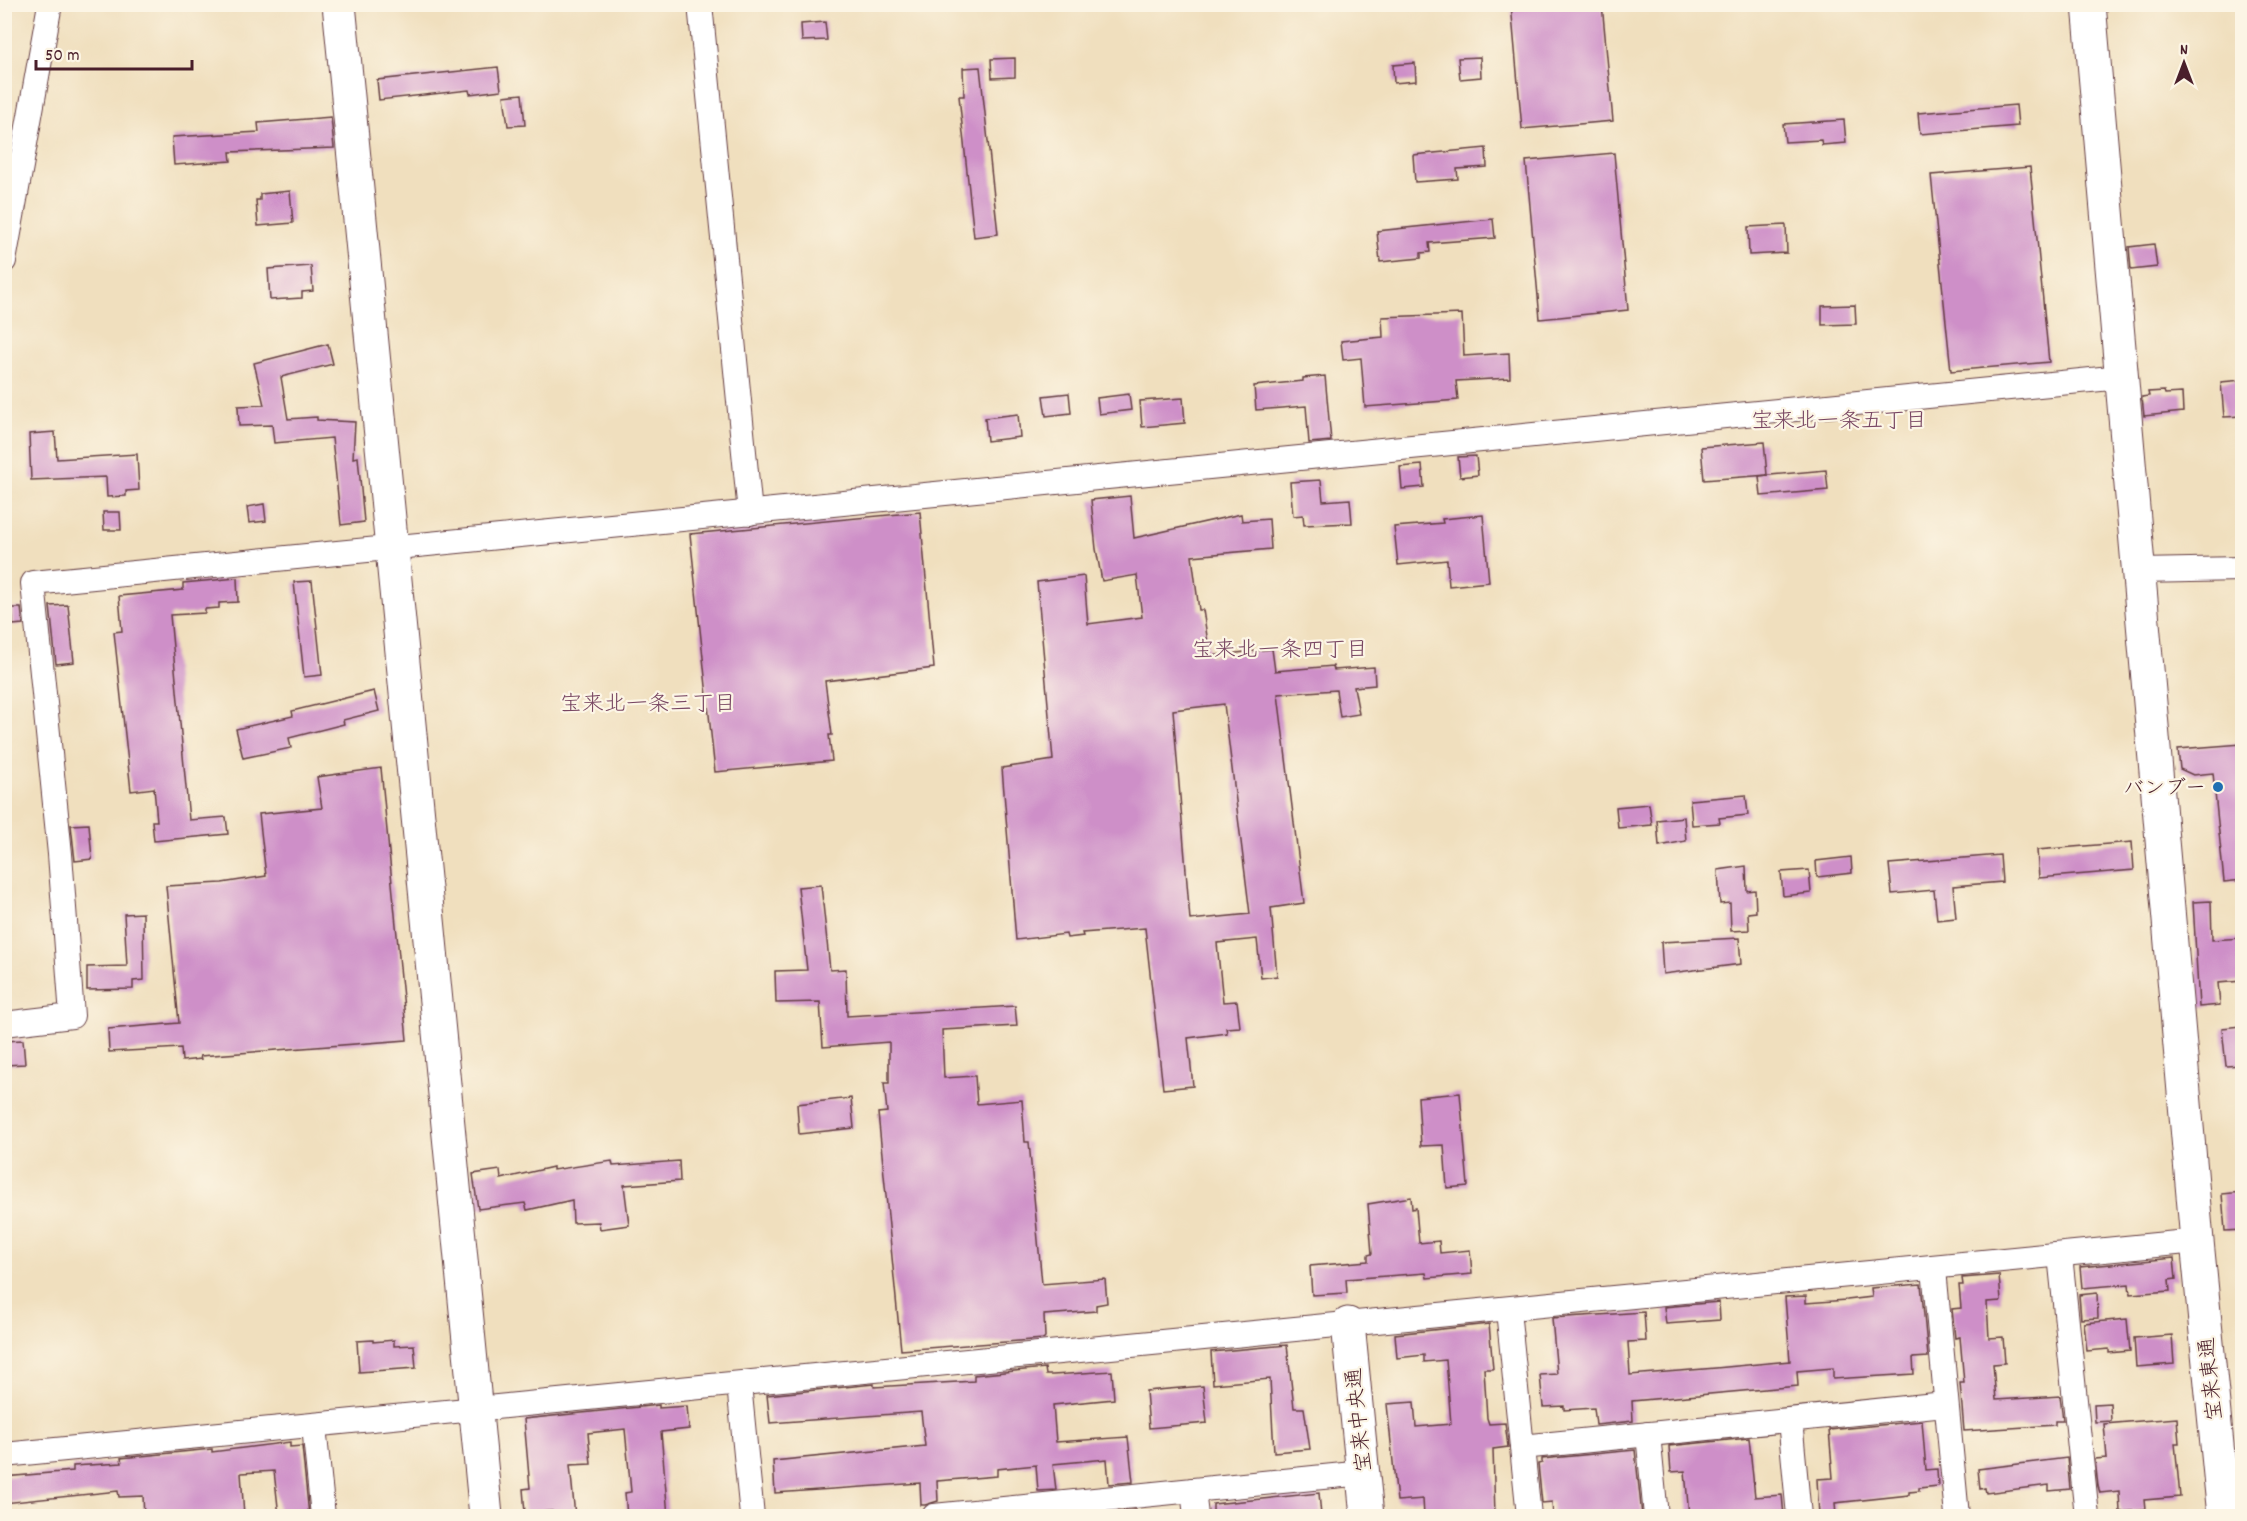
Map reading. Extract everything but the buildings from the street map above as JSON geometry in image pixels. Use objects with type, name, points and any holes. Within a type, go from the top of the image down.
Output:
[{"type":"street","points":[[4,261],[50,4]]},
{"type":"street","points":[[339,4],[486,1516]]},
{"type":"street","points":[[700,4],[750,513]]},
{"type":"street","name":"宝来東通","points":[[2089,4],[2197,1241],[2224,1516]]},
{"type":"street","points":[[4,1024],[72,1016],[60,854],[33,583],[2121,377]]},
{"type":"street","points":[[2139,571],[2242,569]]},
{"type":"street","points":[[4,1455],[1934,1269],[2197,1241]]},
{"type":"street","points":[[2060,1255],[2087,1516]]},
{"type":"street","points":[[1934,1269],[1957,1516]]},
{"type":"street","points":[[1508,1310],[1529,1516]]},
{"type":"street","name":"宝来中央通","points":[[1348,1324],[1367,1516]]},
{"type":"street","points":[[739,1384],[752,1516]]},
{"type":"street","points":[[1522,1447],[1945,1404]]},
{"type":"street","points":[[1790,1420],[1799,1516]]},
{"type":"street","points":[[314,1426],[324,1516]]},
{"type":"street","points":[[1648,1434],[1656,1516]]},
{"type":"street","points":[[934,1516],[1068,1510],[1193,1490],[1363,1473]]},
{"type":"street","points":[[1193,1490],[1196,1516]]},
{"type":"place","name":"バンブー","points":[[2218,787]]},
{"type":"district","name":"宝来北一条五丁目","points":[[1839,419]]},
{"type":"district","name":"宝来北一条四丁目","points":[[1280,648]]},
{"type":"district","name":"宝来北一条三丁目","points":[[648,702]]}]
